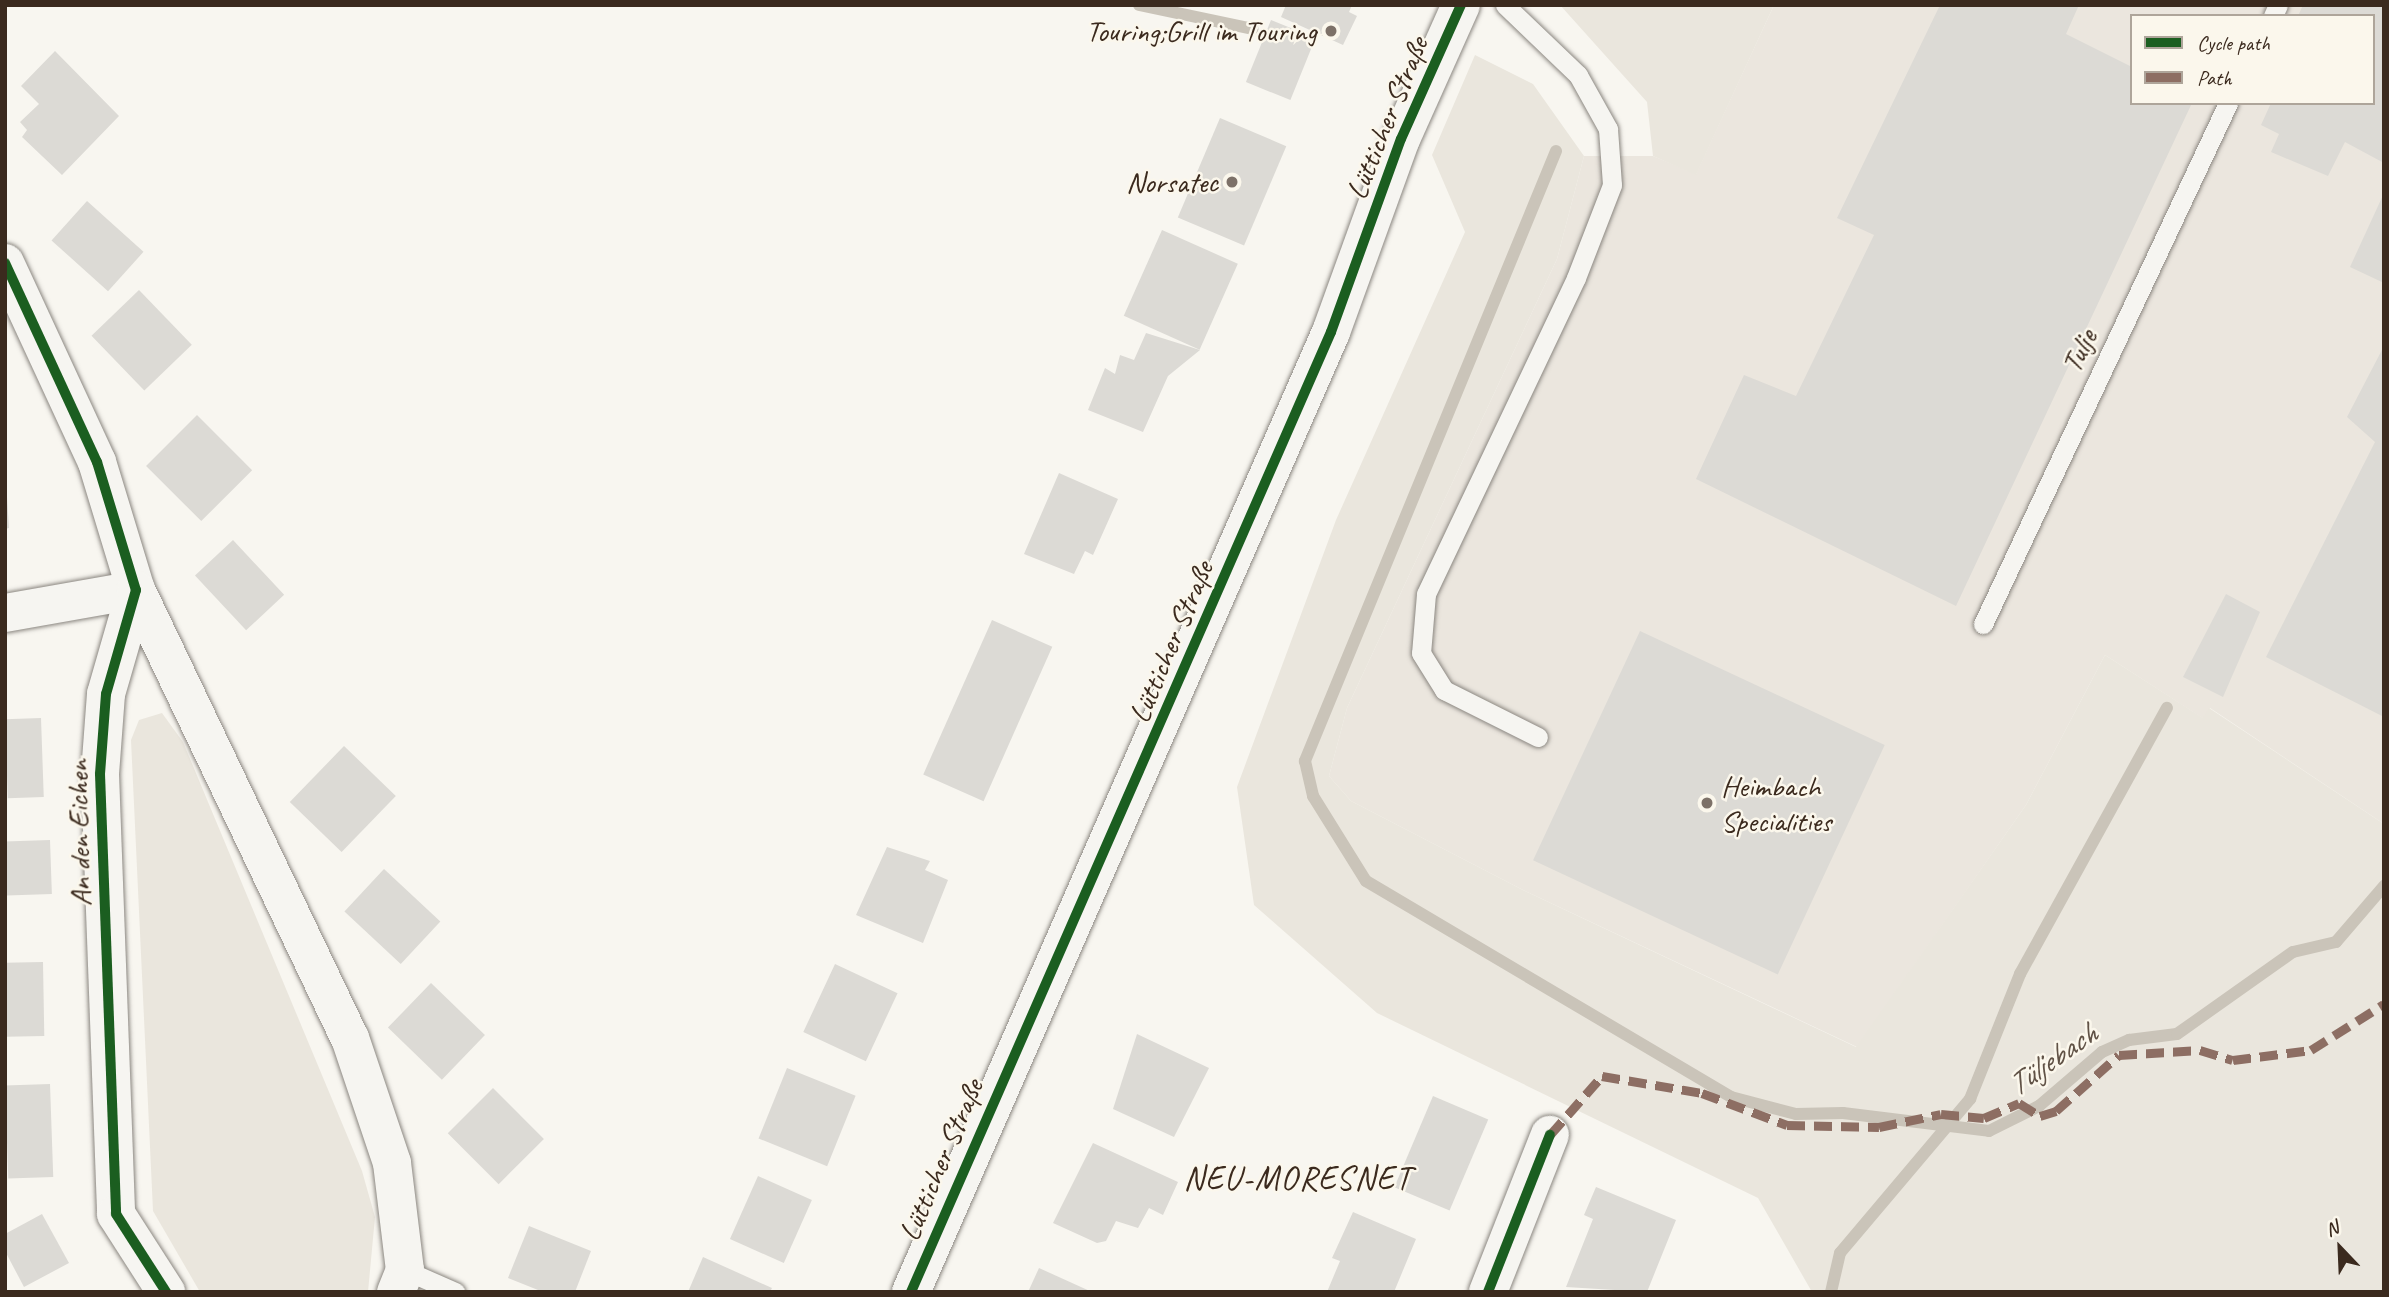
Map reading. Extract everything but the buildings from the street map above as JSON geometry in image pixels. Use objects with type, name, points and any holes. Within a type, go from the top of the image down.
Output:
[{"type":"street","name":"Lütticher Straße","points":[[911,1292],[1320,358],[1401,139],[1461,5]]},
{"type":"street","points":[[5,263],[97,462],[136,590],[350,1038],[392,1163],[401,1281]]},
{"type":"street","points":[[5,613],[136,590]]},
{"type":"street","name":"An den Eichen","points":[[136,590],[106,694],[100,774],[116,1214],[166,1292]]},
{"type":"street","points":[[1488,1292],[1550,1135]]},
{"type":"lane","points":[[1505,5],[1577,75],[1608,129],[1612,185],[1576,278],[1426,594],[1421,653],[1444,690],[1538,737]]},
{"type":"lane","name":"Tulje","points":[[1983,624],[2227,105]]},
{"type":"lane","points":[[401,1281],[455,1292]]},
{"type":"shaded area","points":[[1560,5],[1774,5],[1696,175],[1653,156],[1647,102]]},
{"type":"shaded area","name":"Heimbach Specialities","points":[[1774,5],[2384,5],[2384,824],[2210,708],[2204,719],[2105,655],[2026,805],[1857,1047],[1523,890],[1351,801],[1329,776],[1347,708],[1557,259],[1584,156],[1653,156],[1696,174]]},
{"type":"shaded area","points":[[1475,55],[1533,84],[1584,156],[1557,259],[1347,708],[1329,776],[1351,801],[1523,890],[1856,1047],[2026,805],[2105,655],[2203,718],[2209,708],[2384,824],[2384,1292],[1812,1292],[1758,1198],[1377,1013],[1254,905],[1237,787],[1336,520],[1465,232],[1432,155]]},
{"type":"shaded area","points":[[162,713],[183,742],[362,1171],[375,1217],[368,1292],[200,1292],[153,1211],[131,740],[139,720]]},
{"type":"waterway","points":[[1139,5],[1253,29]]},
{"type":"waterway","name":"Tüljebach","points":[[1556,151],[1305,761],[1313,796],[1366,881],[1731,1097],[1796,1114],[1843,1113],[1989,1131],[2039,1106],[2102,1052],[2129,1040],[2177,1034],[2293,952],[2336,942],[2384,886]]},
{"type":"waterway","points":[[1831,1292],[1840,1253],[1970,1099],[2020,974],[2167,708]]},
{"type":"marked path","points":[[1550,1135],[1602,1076],[1702,1093],[1787,1125],[1879,1127],[1941,1114],[1984,1118],[2019,1103],[2040,1116],[2056,1111],[2119,1055],[2200,1050],[2233,1060],[2311,1050],[2384,1004]]},
{"type":"cycle path","points":[[911,1292],[1331,332],[1401,139],[1461,5]]},
{"type":"cycle path","points":[[5,263],[97,462],[136,590],[106,694],[100,774],[116,1214],[166,1292]]},
{"type":"cycle path","points":[[1488,1292],[1550,1135]]},
{"type":"place","name":"Touring;Grill im Touring","points":[[1331,31]]},
{"type":"place","name":"Norsatec","points":[[1232,182]]},
{"type":"place","name":"Heimbach Specialities","points":[[1707,803]]},
{"type":"district","name":"NEU-MORESNET","points":[[1298,1179]]}]
